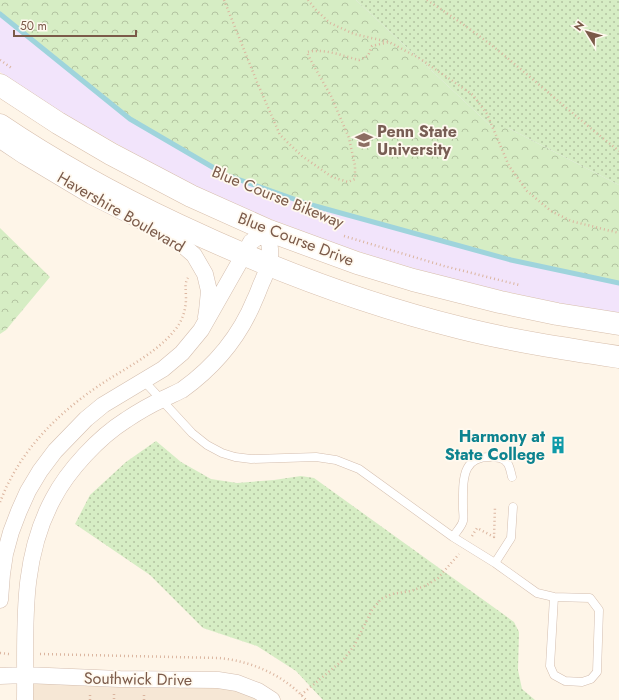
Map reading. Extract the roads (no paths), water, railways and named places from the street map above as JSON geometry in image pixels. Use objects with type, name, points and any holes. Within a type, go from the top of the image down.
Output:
[{"type":"main road","name":"Blue Course Drive","points":[[0,86],[58,123],[111,154],[191,196],[267,230],[357,263],[413,280],[500,302],[558,314],[619,324]]},
{"type":"main road","name":"Blue Course Drive","points":[[0,125],[18,138],[70,169],[120,196],[207,239],[269,265],[346,294],[461,328],[516,340],[619,357]]},
{"type":"street","name":"Havershire Boulevard","points":[[0,140],[91,196],[153,227],[179,242],[194,255],[205,274],[209,291],[208,311],[202,330]]},
{"type":"street","name":"Havershire Boulevard","points":[[0,600],[5,554],[11,532],[28,491],[40,471],[55,451],[86,419],[103,405],[163,369],[182,353],[202,330],[251,242],[267,230]]},
{"type":"street","points":[[25,700],[24,676],[26,610],[30,563],[42,522],[53,498],[68,476],[106,435],[126,420],[181,390],[211,366],[229,345],[252,307],[269,265],[270,246],[267,230]]},
{"type":"street","name":"Southwick Drive","points":[[0,676],[218,680],[237,683],[258,691],[272,700]]},
{"type":"lane","points":[[144,381],[192,433],[207,445],[222,453],[235,457],[251,459],[316,456],[336,460],[359,470],[453,537],[495,563],[537,593],[554,597],[590,598],[599,610],[597,672],[591,679],[582,682],[565,681],[554,675],[550,666],[554,597]]},
{"type":"lane","points":[[453,537],[463,522],[463,479],[466,468],[475,460],[488,457],[502,459],[509,465],[512,477]]},
{"type":"lane","points":[[495,563],[511,538],[513,507]]},
{"type":"waterway","points":[[0,14],[130,119],[226,175],[308,204],[511,260],[619,283]]},
{"type":"place","name":"Penn State University","points":[[364,140]]},
{"type":"place","name":"Harmony at State College","points":[[558,445]]}]
